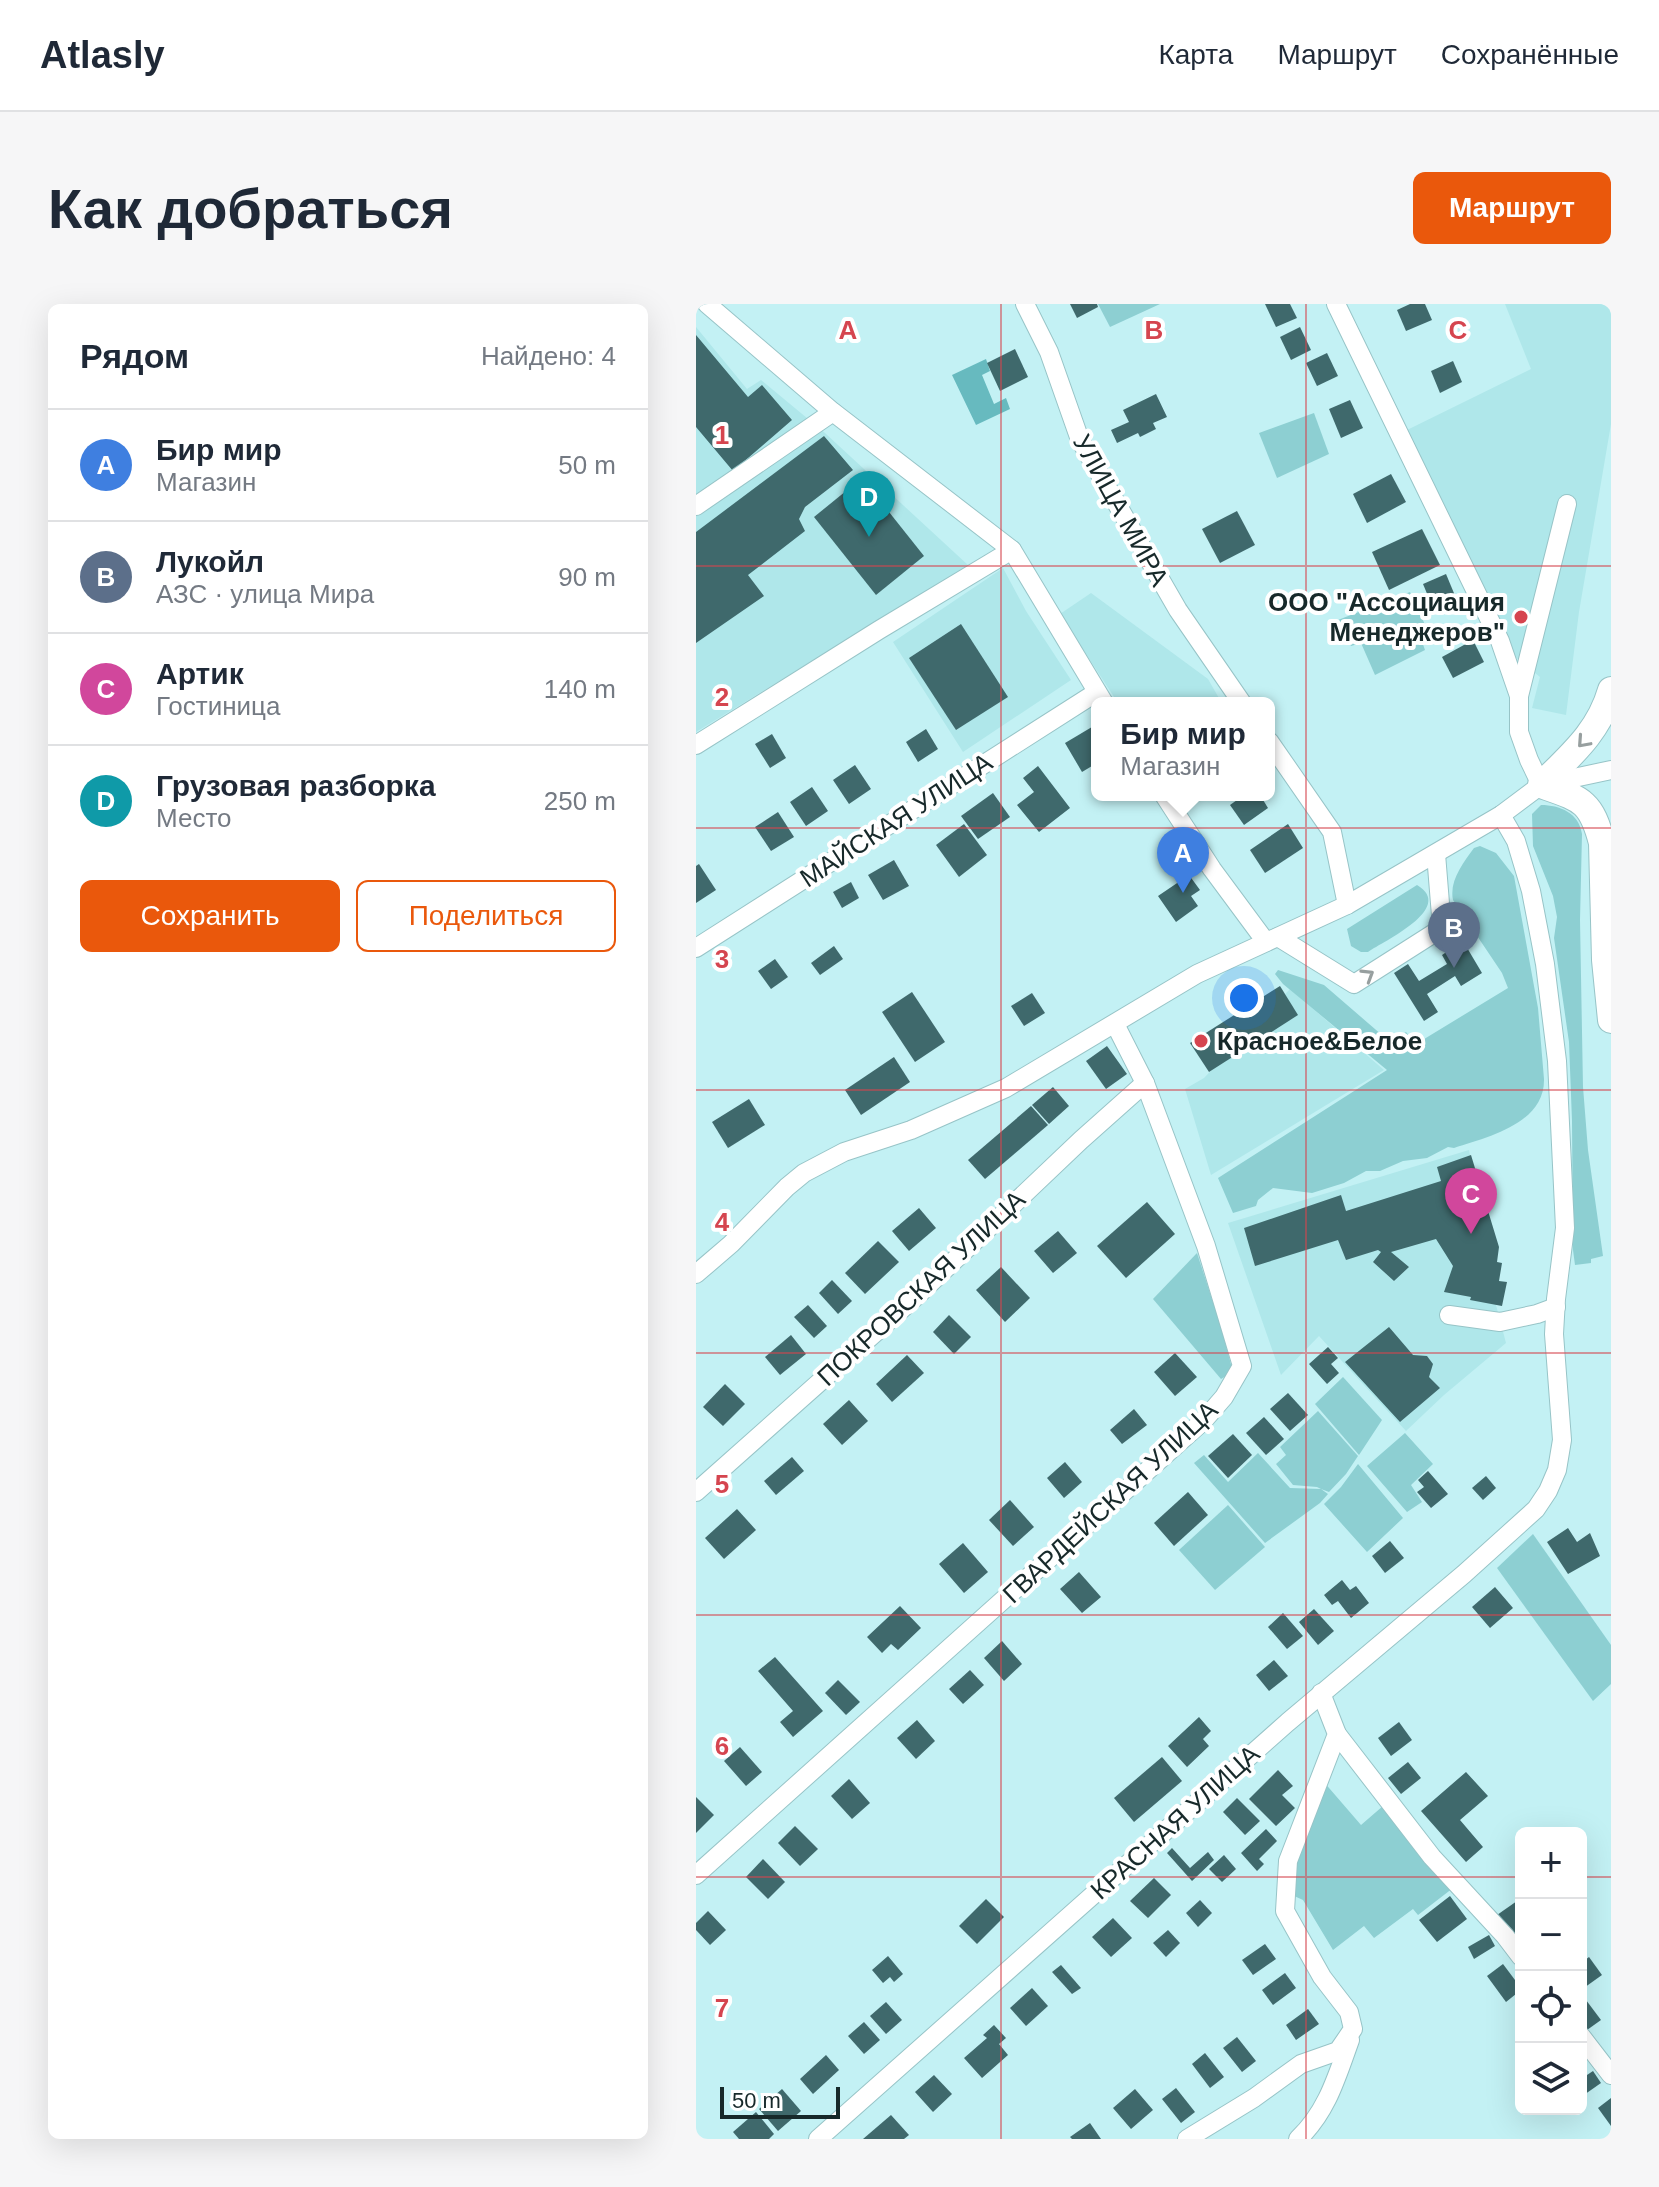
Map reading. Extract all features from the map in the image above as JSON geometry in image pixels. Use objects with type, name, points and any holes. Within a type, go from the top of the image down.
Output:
[{"type":"highway","points":[[1611,690],[1595,729],[1541,785],[1574,797],[1586,805],[1598,826],[1602,843],[1605,960],[1611,1020]]},
{"type":"street","points":[[707,304],[833,412],[1012,550],[1099,697]]},
{"type":"street","name":"УЛИЦА МИРА","points":[[1025,304],[1049,352],[1080,440],[1178,610],[1238,697]]},
{"type":"street","points":[[1336,304],[1500,641],[1519,696]]},
{"type":"street","points":[[696,506],[833,412]]},
{"type":"street","points":[[1541,785],[1519,732],[1519,696],[1567,504]]},
{"type":"street","points":[[696,745],[1012,550]]},
{"type":"street","name":"МАЙСКАЯ УЛИЦА","points":[[696,948],[1091,704]]},
{"type":"street","points":[[1275,750],[1332,832],[1347,905]]},
{"type":"street","points":[[696,1274],[804,1173],[844,1152],[911,1130],[1024,1079],[1197,974],[1347,905],[1501,815],[1541,785],[1611,770]]},
{"type":"street","points":[[1168,801],[1212,869],[1272,939],[1354,984],[1442,928],[1436,854]]},
{"type":"street","name":"КРАСНАЯ УЛИЦА","points":[[818,2139],[1321,1693],[1464,1574],[1536,1509],[1548,1491],[1557,1470],[1562,1440],[1554,1334],[1565,1228],[1557,1061],[1545,964],[1531,891],[1516,841],[1501,815]]},
{"type":"street","name":"ГВАРДЕЙСКАЯ УЛИЦА","points":[[696,1875],[1204,1420],[1224,1397],[1242,1366],[1206,1246],[1145,1083],[1115,1024]]},
{"type":"street","name":"ПОКРОВСКАЯ УЛИЦА","points":[[696,1492],[921,1292],[1145,1083]]},
{"type":"street","points":[[1449,1315],[1500,1322],[1556,1307]]},
{"type":"street","points":[[1321,1693],[1337,1734],[1432,1857],[1515,1949]]},
{"type":"street","points":[[1298,2139],[1321,2114],[1336,2081],[1353,2029],[1349,2012],[1322,1977],[1285,1911],[1288,1861],[1337,1734]]},
{"type":"street","points":[[1187,2139],[1254,2098],[1301,2064],[1338,2051],[1353,2029]]},
{"type":"street","points":[[1586,2043],[1611,2075]]},
{"type":"shaded area","points":[[1098,304],[1160,304],[1110,327]]},
{"type":"shaded area","points":[[1505,304],[1611,304],[1611,424],[1579,612],[1566,715],[1532,708],[1540,677],[1509,652],[1407,430],[1531,369]]},
{"type":"shaded area","points":[[696,327],[747,389],[761,380],[825,433],[968,565],[696,732]]},
{"type":"shaded area","points":[[986,359],[990,371],[982,375],[994,404],[1006,398],[1010,409],[976,425],[952,375]]},
{"type":"shaded area","points":[[1314,413],[1329,454],[1277,478],[1259,433]]},
{"type":"shaded area","points":[[1003,568],[1026,611],[1071,680],[963,752],[893,642]]},
{"type":"shaded area","points":[[1410,592],[1427,629],[1419,633],[1425,650],[1375,675],[1361,643],[1351,646],[1338,620]]},
{"type":"shaded area","points":[[1091,593],[1208,679],[1218,697],[1114,697],[1060,614]]},
{"type":"shaded area","points":[[1541,805],[1568,812],[1577,821],[1582,834],[1583,1087],[1588,1150],[1603,1256],[1591,1259],[1591,1263],[1575,1265],[1569,1042],[1554,938],[1557,917],[1553,896],[1533,846],[1532,814]]},
{"type":"shaded area","points":[[1480,846],[1496,853],[1514,876],[1538,1008],[1544,1079],[1542,1094],[1535,1107],[1512,1126],[1483,1139],[1448,1147],[1427,1158],[1403,1161],[1380,1171],[1366,1171],[1344,1183],[1312,1193],[1273,1188],[1258,1200],[1256,1206],[1233,1213],[1218,1178],[1387,1070],[1283,984],[1275,974],[1278,970],[1324,985],[1390,1042],[1406,1032],[1416,1044],[1508,988],[1502,973],[1453,900],[1453,886],[1458,872],[1474,848]]},
{"type":"shaded area","points":[[1417,885],[1427,894],[1428,904],[1413,923],[1368,952],[1351,946],[1347,929]]},
{"type":"shaded area","points":[[1290,989],[1384,1070],[1211,1175],[1185,1089],[1204,1078]]},
{"type":"shaded area","points":[[1469,1150],[1496,1305],[1506,1343],[1406,1431],[1319,1336],[1281,1375],[1228,1223]]},
{"type":"shaded area","points":[[1197,1253],[1233,1372],[1221,1379],[1153,1299]]},
{"type":"shaded area","points":[[1343,1377],[1382,1420],[1359,1455],[1315,1404]]},
{"type":"shaded area","points":[[1318,1411],[1358,1456],[1329,1492],[1317,1487],[1293,1485],[1276,1464],[1286,1455],[1280,1447]]},
{"type":"shaded area","points":[[1405,1433],[1433,1464],[1411,1485],[1422,1502],[1407,1512],[1367,1466]]},
{"type":"shaded area","points":[[1258,1453],[1290,1488],[1321,1489],[1328,1494],[1320,1503],[1265,1543],[1194,1463],[1204,1455],[1228,1482]]},
{"type":"shaded area","points":[[1358,1464],[1403,1518],[1367,1552],[1324,1504]]},
{"type":"shaded area","points":[[1228,1505],[1265,1547],[1215,1590],[1179,1550]]},
{"type":"shaded area","points":[[1533,1534],[1611,1645],[1611,1684],[1593,1701],[1497,1568]]},
{"type":"shaded area","points":[[1323,1781],[1361,1825],[1383,1806],[1410,1843],[1453,1888],[1418,1915],[1413,1909],[1374,1938],[1364,1926],[1333,1950],[1303,1900],[1292,1895],[1297,1858]]},
{"type":"building","points":[[1070,304],[1097,304],[1098,307],[1077,318]]},
{"type":"building","points":[[1265,304],[1290,304],[1297,318],[1276,327]]},
{"type":"building","points":[[1410,304],[1425,304],[1432,320],[1406,331],[1397,310]]},
{"type":"building","points":[[1300,327],[1311,350],[1291,360],[1280,337]]},
{"type":"building","points":[[696,335],[748,397],[762,385],[792,420],[733,471],[696,427]]},
{"type":"building","points":[[1015,349],[1028,377],[1000,391],[987,363]]},
{"type":"building","points":[[1327,353],[1338,376],[1317,386],[1306,363]]},
{"type":"building","points":[[1453,361],[1462,382],[1440,393],[1431,371]]},
{"type":"building","points":[[1156,394],[1167,417],[1153,423],[1156,429],[1117,443],[1111,430],[1129,422],[1123,410]]},
{"type":"building","points":[[1350,400],[1363,428],[1341,438],[1329,409]]},
{"type":"building","points":[[824,436],[853,470],[805,507],[799,519],[805,531],[748,575],[764,596],[696,643],[696,532]]},
{"type":"building","points":[[1391,474],[1406,502],[1367,523],[1353,494]]},
{"type":"building","points":[[862,478],[924,556],[876,595],[814,517]]},
{"type":"building","points":[[1237,511],[1255,545],[1220,563],[1202,529]]},
{"type":"building","points":[[1422,529],[1440,565],[1389,590],[1372,552]]},
{"type":"building","points":[[1446,574],[1456,598],[1433,608],[1423,584]]},
{"type":"building","points":[[961,624],[1008,697],[956,730],[909,658]]},
{"type":"building","points":[[1473,640],[1484,662],[1453,678],[1442,657]]},
{"type":"building","points":[[1091,728],[1091,767],[1082,772],[1065,743]]},
{"type":"building","points":[[926,729],[938,749],[918,762],[906,742]]},
{"type":"building","points":[[772,734],[786,758],[770,768],[755,744]]},
{"type":"building","points":[[855,765],[871,789],[849,804],[833,780]]},
{"type":"building","points":[[1038,766],[1070,808],[1039,832],[1017,805],[1034,792],[1023,778]]},
{"type":"building","points":[[812,787],[828,811],[806,826],[790,802]]},
{"type":"building","points":[[993,793],[1010,817],[978,839],[961,816]]},
{"type":"building","points":[[1236,801],[1264,801],[1268,808],[1244,825],[1230,805]]},
{"type":"building","points":[[778,812],[794,837],[771,851],[755,827]]},
{"type":"building","points":[[964,824],[987,855],[959,877],[936,845]]},
{"type":"building","points":[[1288,824],[1303,848],[1265,873],[1250,850]]},
{"type":"building","points":[[894,860],[909,886],[883,900],[868,875]]},
{"type":"building","points":[[699,864],[716,890],[696,903],[696,866]]},
{"type":"building","points":[[1189,875],[1200,890],[1191,896],[1198,906],[1176,922],[1158,896]]},
{"type":"building","points":[[851,882],[859,898],[842,908],[833,892]]},
{"type":"building","points":[[1463,941],[1482,973],[1461,986],[1455,976],[1427,994],[1438,1012],[1424,1021],[1394,973],[1408,964],[1419,981],[1447,964],[1442,955]]},
{"type":"building","points":[[834,946],[843,959],[820,975],[811,963]]},
{"type":"building","points":[[775,959],[788,977],[771,989],[758,971]]},
{"type":"building","points":[[1280,986],[1298,1015],[1209,1072],[1190,1043]]},
{"type":"building","points":[[912,992],[945,1042],[915,1062],[882,1012]]},
{"type":"building","points":[[1032,993],[1045,1013],[1024,1026],[1011,1006]]},
{"type":"building","points":[[1107,1046],[1127,1074],[1106,1089],[1086,1061]]},
{"type":"building","points":[[894,1057],[910,1082],[861,1115],[845,1090]]},
{"type":"building","points":[[1053,1087],[1069,1106],[1049,1124],[1032,1105]]},
{"type":"building","points":[[749,1099],[765,1125],[728,1148],[712,1122]]},
{"type":"building","points":[[1031,1106],[1048,1125],[985,1179],[968,1160]]},
{"type":"building","points":[[1471,1155],[1499,1247],[1497,1262],[1502,1263],[1499,1281],[1507,1282],[1502,1306],[1444,1292],[1453,1266],[1436,1239],[1391,1252],[1409,1267],[1394,1281],[1373,1262],[1381,1252],[1378,1250],[1346,1260],[1338,1240],[1255,1266],[1244,1228],[1341,1195],[1346,1211],[1441,1181],[1437,1167]]},
{"type":"building","points":[[1147,1202],[1175,1234],[1126,1278],[1097,1246]]},
{"type":"building","points":[[919,1208],[936,1228],[909,1251],[892,1231]]},
{"type":"building","points":[[1058,1231],[1077,1253],[1053,1273],[1034,1251]]},
{"type":"building","points":[[878,1241],[899,1262],[865,1294],[845,1273]]},
{"type":"building","points":[[1001,1267],[1030,1298],[1005,1322],[976,1290]]},
{"type":"building","points":[[832,1280],[852,1301],[838,1314],[819,1293]]},
{"type":"building","points":[[808,1305],[827,1326],[814,1338],[794,1317]]},
{"type":"building","points":[[949,1315],[971,1337],[954,1354],[933,1332]]},
{"type":"building","points":[[1389,1327],[1413,1355],[1427,1356],[1433,1364],[1429,1377],[1440,1388],[1400,1422],[1345,1362]]},
{"type":"building","points":[[791,1335],[806,1354],[780,1375],[765,1357]]},
{"type":"building","points":[[1328,1347],[1338,1358],[1331,1364],[1339,1373],[1327,1384],[1309,1364]]},
{"type":"building","points":[[1175,1353],[1197,1377],[1175,1396],[1154,1372]]},
{"type":"building","points":[[907,1355],[924,1373],[892,1402],[876,1384]]},
{"type":"building","points":[[725,1384],[745,1404],[723,1426],[703,1407]]},
{"type":"building","points":[[1288,1393],[1308,1415],[1290,1431],[1270,1409]]},
{"type":"building","points":[[849,1400],[868,1421],[842,1445],[823,1424]]},
{"type":"building","points":[[1134,1409],[1147,1425],[1122,1444],[1110,1430]]},
{"type":"building","points":[[1264,1417],[1284,1439],[1266,1455],[1246,1433]]},
{"type":"building","points":[[1233,1434],[1252,1455],[1228,1478],[1208,1456]]},
{"type":"building","points":[[792,1457],[804,1471],[776,1495],[764,1481]]},
{"type":"building","points":[[1065,1462],[1082,1482],[1064,1498],[1047,1478]]},
{"type":"building","points":[[1428,1471],[1448,1494],[1431,1508],[1417,1492],[1424,1487],[1418,1480]]},
{"type":"building","points":[[1486,1476],[1496,1488],[1483,1500],[1472,1488]]},
{"type":"building","points":[[1188,1492],[1208,1515],[1174,1546],[1154,1523]]},
{"type":"building","points":[[1010,1500],[1034,1527],[1013,1546],[989,1520]]},
{"type":"building","points":[[737,1509],[756,1530],[724,1559],[705,1538]]},
{"type":"building","points":[[1568,1528],[1577,1542],[1590,1533],[1600,1556],[1568,1574],[1547,1542]]},
{"type":"building","points":[[1390,1541],[1404,1558],[1385,1573],[1372,1556]]},
{"type":"building","points":[[963,1543],[988,1572],[964,1593],[939,1564]]},
{"type":"building","points":[[1079,1572],[1101,1597],[1082,1613],[1060,1589]]},
{"type":"building","points":[[1342,1580],[1350,1590],[1356,1586],[1369,1603],[1351,1618],[1338,1601],[1332,1605],[1324,1595]]},
{"type":"building","points":[[1495,1587],[1513,1608],[1490,1628],[1472,1607]]},
{"type":"building","points":[[900,1606],[921,1628],[898,1650],[891,1644],[882,1653],[867,1637]]},
{"type":"building","points":[[1314,1609],[1334,1631],[1318,1645],[1299,1622]]},
{"type":"building","points":[[1283,1613],[1303,1636],[1287,1649],[1268,1627]]},
{"type":"building","points":[[1002,1641],[1022,1664],[1004,1681],[984,1658]]},
{"type":"building","points":[[775,1657],[823,1711],[793,1737],[780,1722],[793,1711],[758,1671]]},
{"type":"building","points":[[1274,1660],[1288,1676],[1269,1691],[1256,1675]]},
{"type":"building","points":[[970,1670],[984,1685],[963,1704],[949,1689]]},
{"type":"building","points":[[838,1680],[860,1702],[846,1715],[825,1693]]},
{"type":"building","points":[[1199,1717],[1211,1731],[1203,1739],[1209,1746],[1187,1767],[1168,1746]]},
{"type":"building","points":[[917,1720],[935,1741],[916,1759],[897,1738]]},
{"type":"building","points":[[1399,1722],[1412,1740],[1391,1756],[1378,1738]]},
{"type":"building","points":[[740,1747],[762,1772],[746,1786],[724,1761]]},
{"type":"building","points":[[1162,1757],[1182,1781],[1134,1822],[1114,1798]]},
{"type":"building","points":[[1408,1762],[1421,1778],[1401,1794],[1388,1778]]},
{"type":"building","points":[[1278,1770],[1293,1786],[1282,1795],[1295,1808],[1276,1826],[1249,1799]]},
{"type":"building","points":[[1466,1772],[1488,1796],[1460,1820],[1483,1847],[1466,1862],[1421,1811]]},
{"type":"building","points":[[849,1779],[870,1803],[852,1819],[831,1796]]},
{"type":"building","points":[[696,1797],[714,1815],[696,1833]]},
{"type":"building","points":[[1237,1798],[1260,1821],[1245,1835],[1223,1812]]},
{"type":"building","points":[[795,1826],[818,1849],[800,1866],[778,1843]]},
{"type":"building","points":[[1266,1829],[1277,1841],[1259,1859],[1264,1864],[1257,1871],[1241,1853]]},
{"type":"building","points":[[1172,1848],[1190,1868],[1208,1852],[1214,1860],[1192,1881],[1167,1853]]},
{"type":"building","points":[[1224,1855],[1236,1869],[1222,1882],[1209,1869]]},
{"type":"building","points":[[763,1859],[785,1882],[768,1899],[746,1877]]},
{"type":"building","points":[[1154,1878],[1171,1895],[1148,1918],[1130,1901]]},
{"type":"building","points":[[1450,1896],[1467,1919],[1437,1942],[1419,1920]]},
{"type":"building","points":[[986,1899],[1004,1917],[977,1944],[959,1926]]},
{"type":"building","points":[[1200,1900],[1212,1913],[1198,1927],[1186,1913]]},
{"type":"building","points":[[1515,1902],[1515,1933],[1512,1935],[1497,1915]]},
{"type":"building","points":[[708,1911],[726,1930],[710,1945],[696,1930],[696,1923]]},
{"type":"building","points":[[1113,1918],[1132,1938],[1111,1957],[1092,1937]]},
{"type":"building","points":[[1168,1930],[1180,1943],[1166,1957],[1153,1943]]},
{"type":"building","points":[[1489,1935],[1495,1946],[1474,1959],[1468,1947]]},
{"type":"building","points":[[1265,1944],[1276,1959],[1253,1975],[1242,1960]]},
{"type":"building","points":[[888,1956],[903,1974],[894,1982],[890,1977],[883,1983],[872,1970]]},
{"type":"building","points":[[1589,1957],[1602,1975],[1587,1986],[1587,1971]]},
{"type":"building","points":[[1503,1964],[1515,1980],[1515,1995],[1506,2002],[1487,1976]]},
{"type":"building","points":[[1061,1965],[1081,1988],[1072,1994],[1052,1972]]},
{"type":"building","points":[[1285,1973],[1296,1988],[1273,2005],[1262,1990]]},
{"type":"building","points":[[1032,1988],[1048,2006],[1026,2026],[1010,2008]]},
{"type":"building","points":[[1587,2001],[1601,2020],[1587,2030]]},
{"type":"building","points":[[886,2002],[902,2020],[886,2034],[870,2016]]},
{"type":"building","points":[[1308,2009],[1319,2024],[1296,2040],[1286,2025]]},
{"type":"building","points":[[864,2022],[880,2040],[864,2054],[848,2036]]},
{"type":"building","points":[[994,2025],[1006,2038],[999,2044],[1008,2055],[982,2078],[964,2058],[987,2038],[983,2035]]},
{"type":"building","points":[[1237,2037],[1256,2061],[1242,2072],[1223,2048]]},
{"type":"building","points":[[1205,2053],[1224,2077],[1210,2088],[1192,2064]]},
{"type":"building","points":[[826,2055],[839,2070],[813,2094],[800,2079]]},
{"type":"building","points":[[1593,2071],[1601,2083],[1587,2093],[1587,2075]]},
{"type":"building","points":[[934,2075],[952,2094],[933,2112],[915,2092]]},
{"type":"building","points":[[1176,2088],[1195,2112],[1181,2123],[1162,2099]]},
{"type":"building","points":[[782,2089],[801,2111],[778,2131],[759,2109]]},
{"type":"building","points":[[1135,2089],[1153,2110],[1131,2129],[1113,2108]]},
{"type":"building","points":[[1611,2098],[1611,2126],[1598,2108]]},
{"type":"building","points":[[756,2112],[774,2134],[769,2139],[739,2139],[733,2132]]},
{"type":"building","points":[[891,2115],[909,2135],[904,2139],[863,2139]]},
{"type":"building","points":[[1090,2123],[1101,2139],[1070,2137]]},
{"type":"place","name":"Грузовая разборка","points":[[869,537]]},
{"type":"place","name":"ООО \"Ассоциация Менеджеров\"","points":[[1521,617]]},
{"type":"place","name":"Бир мир","points":[[1183,893]]},
{"type":"place","name":"Лукойл","points":[[1454,968]]},
{"type":"place","name":"Красное&Белое","points":[[1201,1041]]},
{"type":"place","name":"Артик","points":[[1471,1234]]}]
